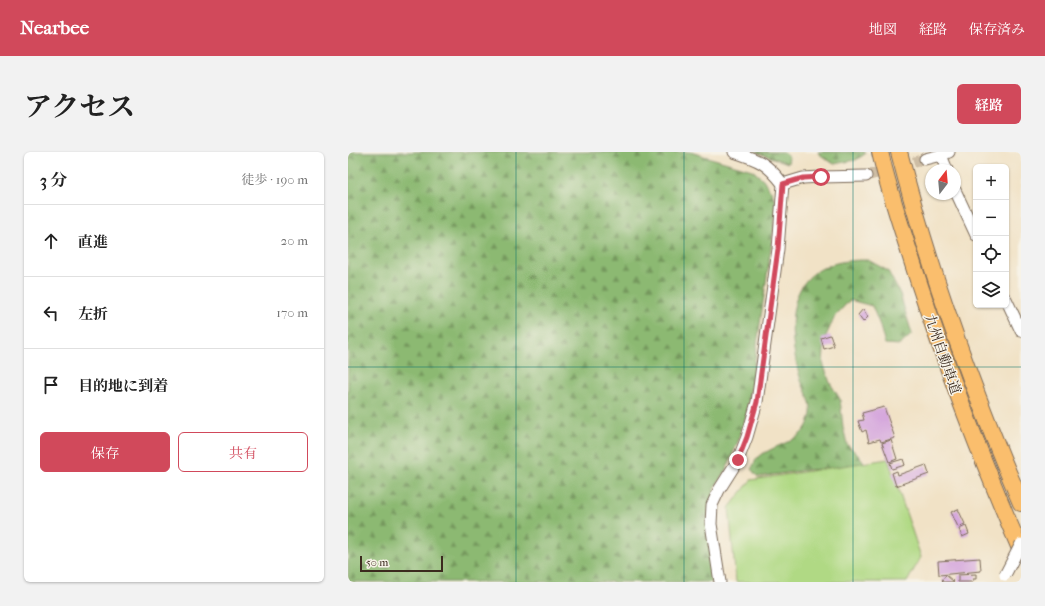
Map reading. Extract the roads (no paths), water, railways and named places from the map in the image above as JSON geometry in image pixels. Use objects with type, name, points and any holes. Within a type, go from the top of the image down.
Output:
[{"type":"highway","name":"九州自動車道","points":[[880,152],[915,272],[940,346],[993,487],[1021,551]]},
{"type":"highway","name":"九州自動車道","points":[[899,152],[917,216],[957,340],[1021,503]]},
{"type":"street","points":[[720,582],[711,524],[712,505],[719,490],[738,460],[747,437],[757,402],[778,249],[783,184],[772,170],[756,159],[734,152]]},
{"type":"street","points":[[925,159],[945,154],[946,164]]},
{"type":"street","points":[[783,184],[803,178],[866,176]]},
{"type":"street","points":[[960,200],[973,229]]},
{"type":"street","points":[[1009,305],[1021,331]]},
{"type":"street","points":[[1003,578],[1021,544]]},
{"type":"tunnel","points":[[866,176],[925,159]]}]
